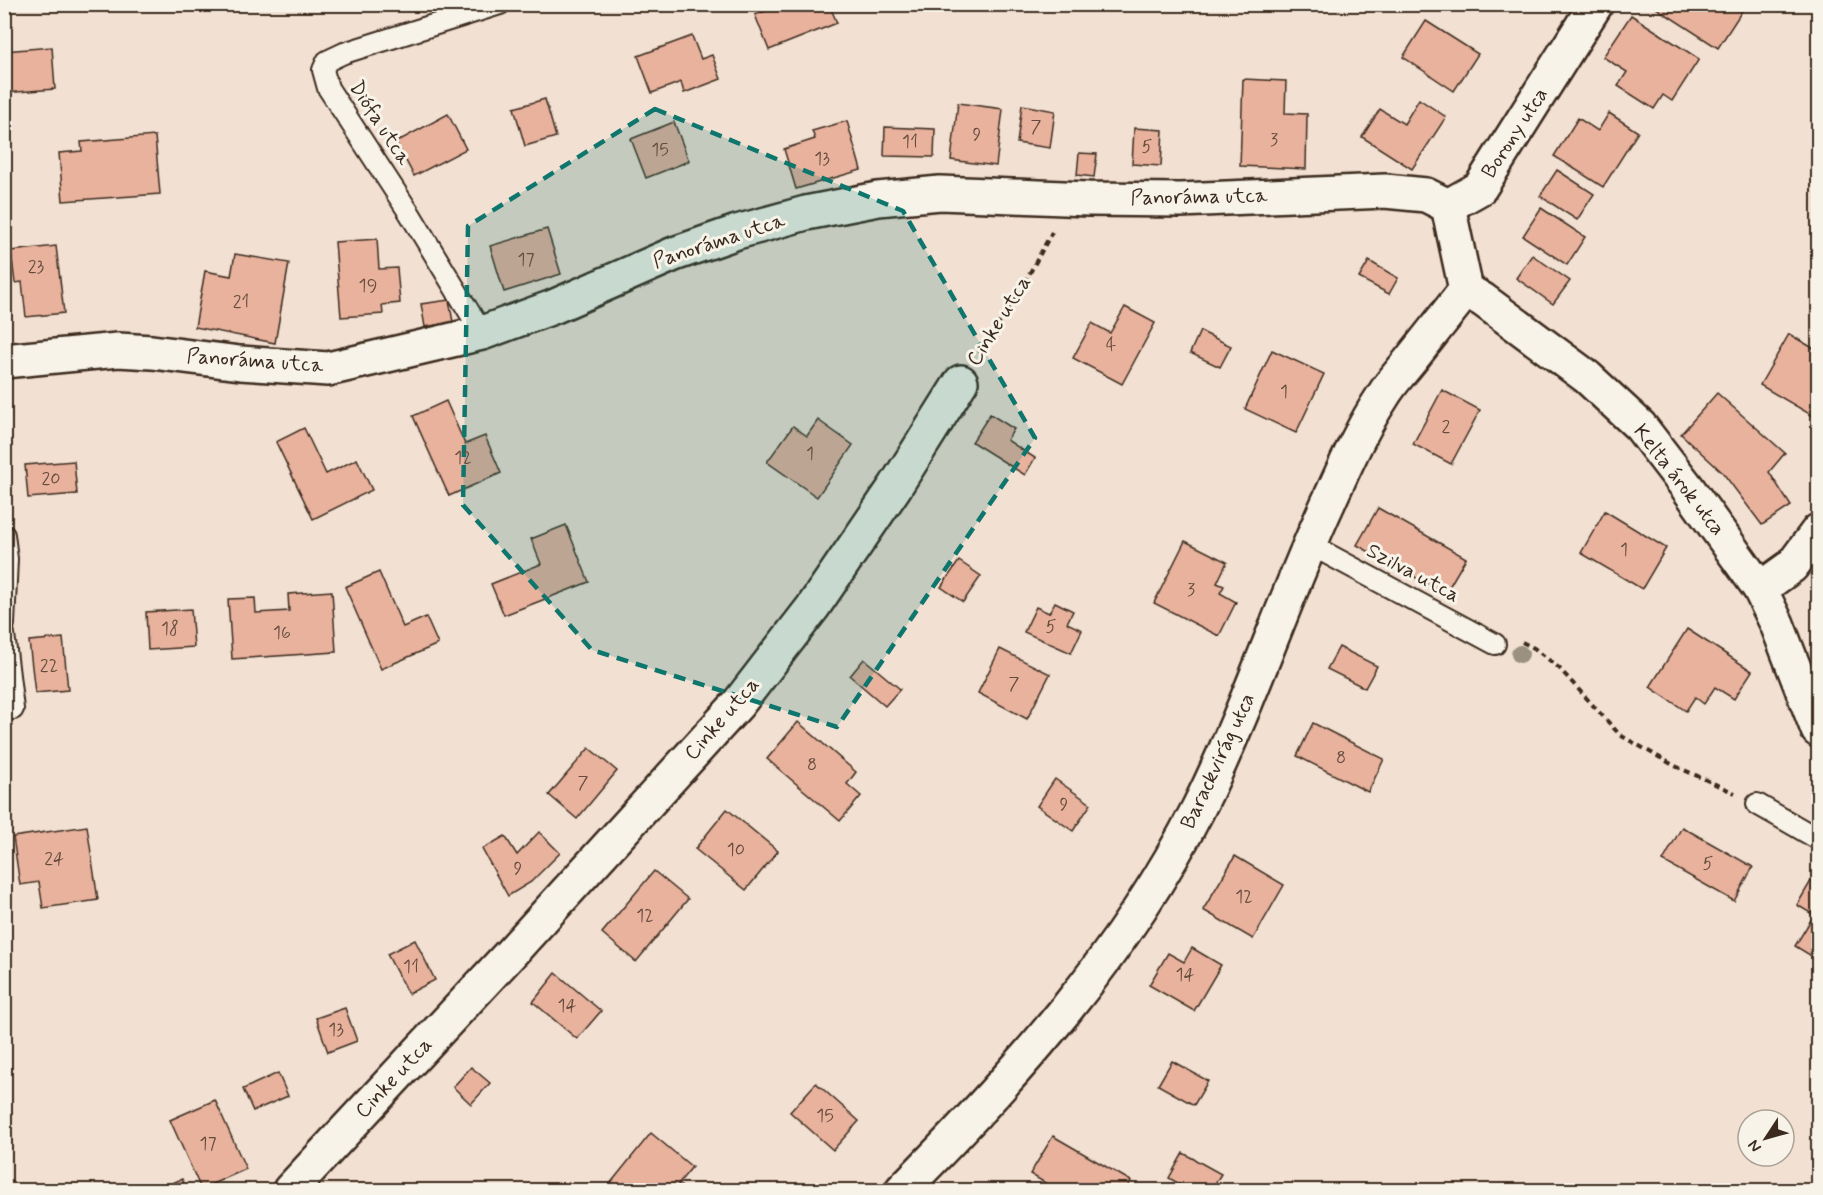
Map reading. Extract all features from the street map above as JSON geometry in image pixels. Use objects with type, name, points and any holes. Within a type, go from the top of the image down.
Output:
[{"type":"street","name":"Borony utca","points":[[1448,206],[1480,188],[1596,4]]},
{"type":"street","name":"Panoráma utca","points":[[4,361],[118,350],[240,363],[328,369],[482,333],[553,307],[674,254],[736,232],[806,213],[878,199],[940,193],[1180,200],[1385,191],[1426,195],[1448,206]]},
{"type":"street","points":[[1448,206],[1466,290]]},
{"type":"street","name":"Barackvirág utca","points":[[902,1191],[1015,1071],[1061,1016],[1111,950],[1158,878],[1196,812],[1231,741],[1309,544],[1350,455],[1383,396],[1466,290]]},
{"type":"street","name":"Kelta árok utca","points":[[1466,290],[1483,300],[1587,377],[1640,426],[1761,589],[1818,730]]},
{"type":"street","name":"Cinke utca","points":[[290,1191],[738,704],[813,607],[895,487],[961,382]]},
{"type":"street","points":[[1761,589],[1792,566],[1818,531]]},
{"type":"lane","name":"Diófa utca","points":[[482,333],[410,214],[328,88],[323,70],[327,61],[344,53],[500,4]]},
{"type":"lane","points":[[4,535],[7,559],[4,624]]},
{"type":"lane","name":"Szilva utca","points":[[1309,544],[1495,644]]},
{"type":"lane","points":[[4,634],[13,710]]},
{"type":"lane","points":[[1757,804],[1818,839]]},
{"type":"path","name":"Cinke utca","points":[[961,382],[1016,297],[1056,226],[1088,199]]},
{"type":"path","points":[[1495,644],[1515,639],[1534,648],[1559,668],[1620,735],[1673,765],[1757,804]]},
{"type":"highlighted area","points":[[655,109],[903,211],[1035,438],[837,727],[592,650],[463,505],[468,226]]},
{"type":"building","points":[[775,4],[829,4],[837,23],[769,50],[755,15],[776,7]]},
{"type":"building","points":[[1650,4],[1731,4],[1742,11],[1718,48]]},
{"type":"building","points":[[1631,15],[1699,59],[1672,101],[1663,95],[1654,109],[1618,86],[1627,72],[1603,57]]},
{"type":"building","points":[[1426,21],[1478,54],[1454,91],[1403,57]]},
{"type":"building","points":[[692,36],[701,59],[712,55],[721,79],[684,93],[681,82],[652,93],[638,56]]},
{"type":"building","points":[[52,47],[55,89],[4,93],[4,51]]},
{"type":"building","points":[[1243,79],[1286,81],[1285,113],[1307,114],[1306,169],[1240,166]]},
{"type":"building","points":[[545,99],[556,137],[525,146],[514,108]]},
{"type":"building","points":[[1419,99],[1446,117],[1412,169],[1362,137],[1380,109],[1404,124]]},
{"type":"building","points":[[958,103],[1003,109],[996,166],[951,160]]},
{"type":"building","points":[[1022,105],[1055,111],[1050,148],[1017,143]]},
{"type":"building","points":[[1609,113],[1638,132],[1603,187],[1554,156],[1578,118],[1598,131]]},
{"type":"building","points":[[448,114],[466,149],[414,176],[396,142]]},
{"type":"building","points":[[847,121],[861,170],[796,189],[784,149],[815,139],[812,131]]},
{"type":"building","points":[[674,122],[689,161],[646,178],[631,139]]},
{"type":"building","points":[[885,127],[935,129],[934,157],[884,156]]},
{"type":"building","points":[[1134,128],[1163,130],[1161,166],[1132,164]]},
{"type":"building","points":[[155,136],[160,194],[63,201],[59,153],[82,151],[81,142]]},
{"type":"building","points":[[1079,153],[1097,154],[1094,177],[1077,175]]},
{"type":"building","points":[[1557,170],[1594,194],[1577,220],[1540,196]]},
{"type":"building","points":[[1541,208],[1585,237],[1567,265],[1523,236]]},
{"type":"building","points":[[547,229],[561,274],[504,292],[490,246]]},
{"type":"building","points":[[377,239],[379,269],[397,268],[400,303],[382,305],[383,314],[341,317],[335,242]]},
{"type":"building","points":[[56,246],[64,313],[26,317],[22,282],[15,283],[11,251]]},
{"type":"building","points":[[235,254],[289,263],[275,343],[195,327],[205,271],[231,276]]},
{"type":"building","points":[[1532,255],[1570,281],[1553,304],[1516,278]]},
{"type":"building","points":[[1369,261],[1398,278],[1389,294],[1359,278]]},
{"type":"building","points":[[449,300],[453,322],[425,327],[421,304]]},
{"type":"building","points":[[1125,307],[1155,323],[1122,384],[1073,358],[1092,323],[1110,333]]},
{"type":"building","points":[[1200,331],[1231,346],[1220,367],[1190,353]]},
{"type":"building","points":[[1789,334],[1818,351],[1818,419],[1760,385]]},
{"type":"building","points":[[1272,350],[1324,374],[1296,433],[1245,409]]},
{"type":"building","points":[[1442,390],[1480,410],[1451,464],[1413,444]]},
{"type":"building","points":[[1717,393],[1785,453],[1769,472],[1791,506],[1762,525],[1723,473],[1681,434]]},
{"type":"building","points":[[446,401],[465,444],[485,436],[501,473],[449,496],[413,416]]},
{"type":"building","points":[[990,414],[1014,429],[1007,440],[1035,458],[1025,475],[972,442]]},
{"type":"building","points":[[818,420],[853,445],[817,497],[767,462],[793,426],[807,436]]},
{"type":"building","points":[[304,428],[326,474],[357,459],[372,490],[313,519],[276,442]]},
{"type":"building","points":[[74,461],[77,494],[28,498],[25,465]]},
{"type":"building","points":[[1378,508],[1466,558],[1445,594],[1357,545]]},
{"type":"building","points":[[1605,511],[1666,548],[1642,589],[1581,553]]},
{"type":"building","points":[[566,525],[589,582],[504,615],[491,584],[541,564],[531,539]]},
{"type":"building","points":[[1185,541],[1227,562],[1217,583],[1224,586],[1220,593],[1236,602],[1219,636],[1154,603]]},
{"type":"building","points":[[959,561],[981,576],[963,602],[941,587]]},
{"type":"building","points":[[379,572],[403,627],[426,617],[438,644],[381,669],[345,587]]},
{"type":"building","points":[[332,591],[336,652],[232,659],[228,599],[255,598],[256,613],[289,611],[288,594]]},
{"type":"building","points":[[1055,602],[1073,611],[1067,623],[1082,630],[1071,653],[1024,632],[1036,607],[1049,613]]},
{"type":"building","points":[[191,609],[194,647],[148,650],[146,612]]},
{"type":"building","points":[[1687,629],[1752,671],[1734,699],[1715,687],[1704,704],[1695,697],[1686,711],[1650,687]]},
{"type":"building","points":[[63,638],[68,690],[35,693],[29,641]]},
{"type":"building","points":[[1339,647],[1377,666],[1365,688],[1327,669]]},
{"type":"building","points":[[1000,649],[1050,674],[1027,719],[978,693]]},
{"type":"building","points":[[864,659],[900,689],[885,706],[850,676]]},
{"type":"building","points":[[798,722],[856,772],[847,784],[861,796],[840,821],[767,759]]},
{"type":"building","points":[[1313,723],[1384,759],[1368,792],[1297,756]]},
{"type":"building","points":[[589,748],[617,771],[577,819],[549,795]]},
{"type":"building","points":[[1055,779],[1091,804],[1073,831],[1037,806]]},
{"type":"building","points":[[727,809],[778,851],[746,890],[695,849]]},
{"type":"building","points":[[87,826],[98,900],[43,908],[39,882],[20,885],[13,837]]},
{"type":"building","points":[[1682,827],[1753,867],[1734,901],[1663,861]]},
{"type":"building","points":[[539,832],[560,853],[531,882],[508,896],[482,849],[505,836],[517,855]]},
{"type":"building","points":[[1235,856],[1284,885],[1253,939],[1203,910]]},
{"type":"building","points":[[654,871],[688,899],[636,962],[602,933]]},
{"type":"building","points":[[1811,881],[1818,885],[1818,960],[1795,946],[1814,915],[1797,905]]},
{"type":"building","points":[[415,940],[435,980],[408,994],[387,954]]},
{"type":"building","points":[[1192,948],[1221,965],[1194,1011],[1149,985],[1168,953],[1184,962]]},
{"type":"building","points":[[556,973],[601,1011],[577,1039],[533,1002]]},
{"type":"building","points":[[345,1008],[357,1041],[328,1052],[316,1018]]},
{"type":"building","points":[[1172,1061],[1208,1081],[1194,1105],[1158,1085]]},
{"type":"building","points":[[471,1067],[490,1083],[471,1104],[453,1087]]},
{"type":"building","points":[[278,1073],[288,1096],[253,1111],[243,1089]]},
{"type":"building","points":[[816,1083],[859,1121],[833,1150],[790,1112]]},
{"type":"building","points":[[215,1100],[246,1169],[201,1189],[170,1120]]},
{"type":"building","points":[[651,1133],[692,1167],[678,1184],[686,1190],[605,1190]]},
{"type":"building","points":[[1053,1136],[1131,1181],[1125,1190],[1057,1190],[1030,1174]]},
{"type":"building","points":[[1183,1153],[1221,1174],[1211,1190],[1190,1190],[1169,1178]]},
{"type":"building","points":[[182,1179],[187,1190],[155,1190]]}]
